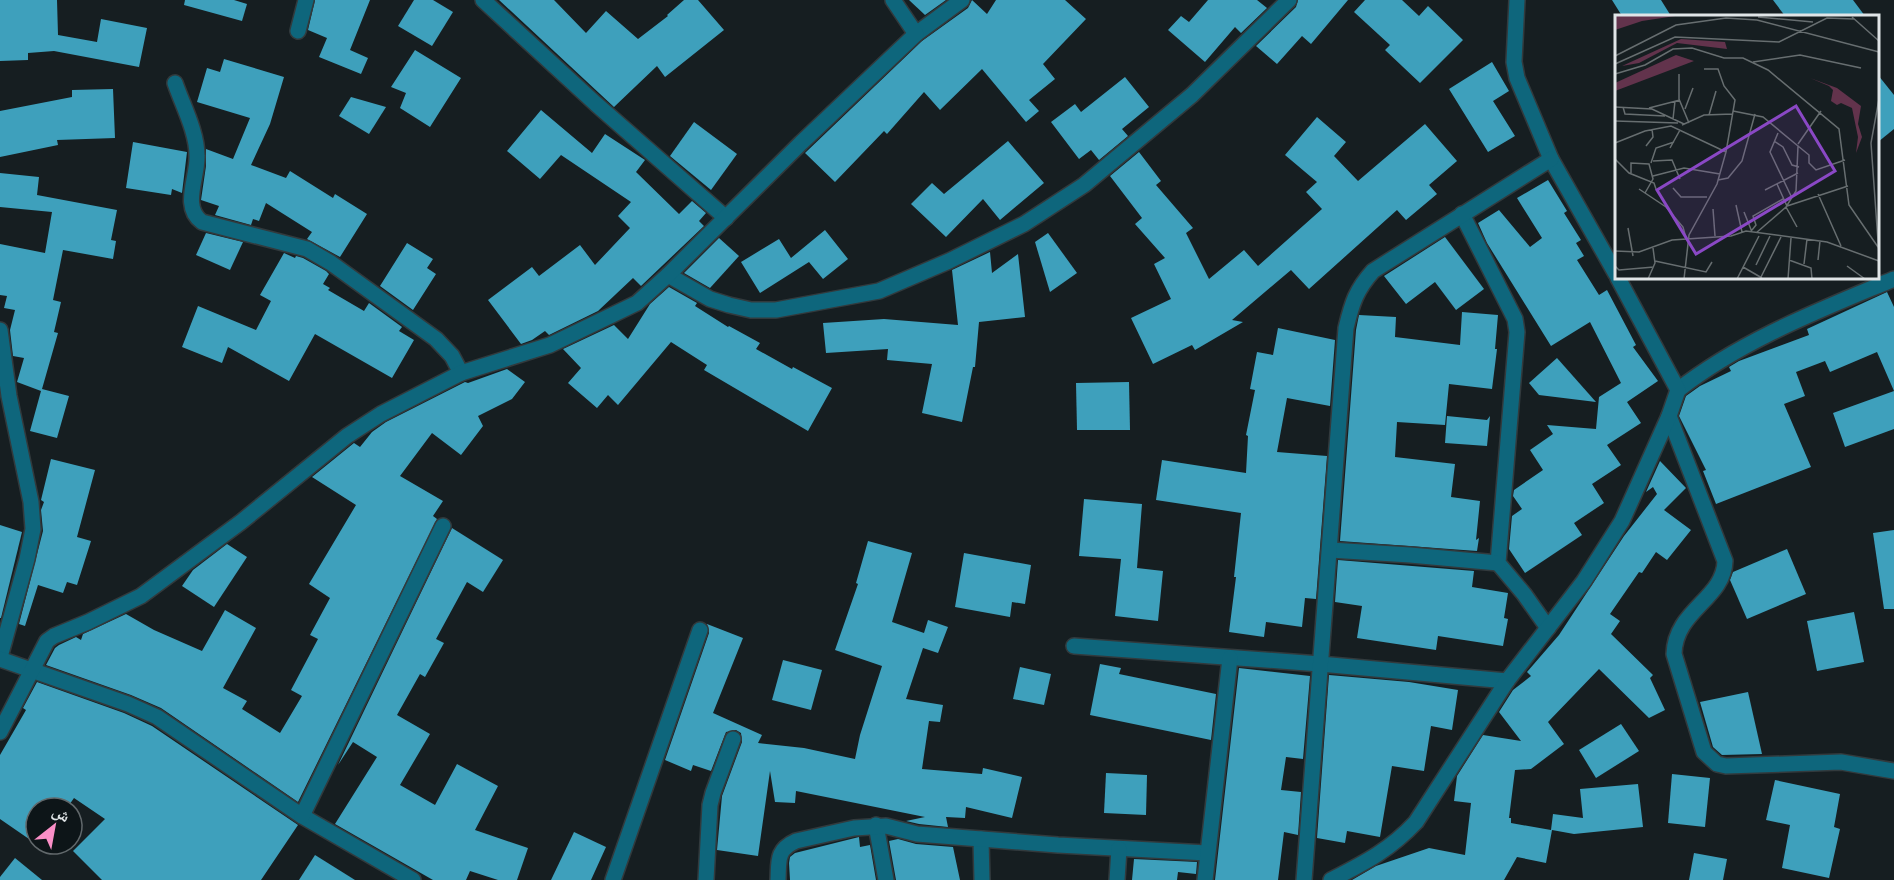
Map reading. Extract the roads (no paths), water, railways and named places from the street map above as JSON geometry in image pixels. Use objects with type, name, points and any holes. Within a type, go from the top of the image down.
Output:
[{"type":"street","points":[[298,31],[306,0]]},
{"type":"street","points":[[483,0],[596,105],[726,218]]},
{"type":"street","points":[[893,0],[916,34]]},
{"type":"street","points":[[0,732],[42,649],[54,636],[141,596],[241,522],[347,436],[381,414],[460,373],[550,345],[637,303],[916,34],[962,0]]},
{"type":"street","points":[[668,274],[710,299],[751,310],[776,310],[879,291],[949,261],[1024,224],[1084,185],[1192,95],[1289,0]]},
{"type":"street","points":[[1517,0],[1514,62],[1525,99],[1551,159],[1615,272]]},
{"type":"street","points":[[175,83],[198,154],[191,198],[196,218],[202,222],[307,249],[331,263],[436,339],[452,356],[460,373]]},
{"type":"street","points":[[1304,880],[1346,328],[1354,299],[1360,285],[1373,271],[1551,159]]},
{"type":"street","points":[[1462,214],[1515,319],[1517,332],[1498,563],[1548,627]]},
{"type":"street","points":[[1619,279],[1678,390]]},
{"type":"street","points":[[1330,880],[1385,851],[1400,840],[1416,822],[1507,681],[1584,581],[1622,521],[1669,416],[1678,390],[1728,355],[1812,314],[1894,279]]},
{"type":"street","points":[[0,330],[9,396],[31,502],[33,529],[0,658],[128,704],[157,717],[302,816],[413,880]]},
{"type":"street","points":[[1669,416],[1725,561],[1723,576],[1681,626],[1674,647],[1674,654],[1704,752],[1717,764],[1726,766],[1841,762],[1865,764],[1894,771]]},
{"type":"street","points":[[302,816],[443,526]]},
{"type":"street","points":[[1329,550],[1498,563]]},
{"type":"street","points":[[613,880],[700,630]]},
{"type":"street","points":[[1074,646],[1320,664],[1507,681]]},
{"type":"street","points":[[1205,880],[1230,658]]},
{"type":"street","points":[[706,880],[710,805],[733,739]]},
{"type":"street","points":[[778,880],[780,855],[788,845],[854,828],[876,825],[917,834],[1207,853]]},
{"type":"street","points":[[876,825],[886,880]]},
{"type":"street","points":[[981,839],[982,880]]},
{"type":"street","points":[[1117,880],[1119,849]]}]
